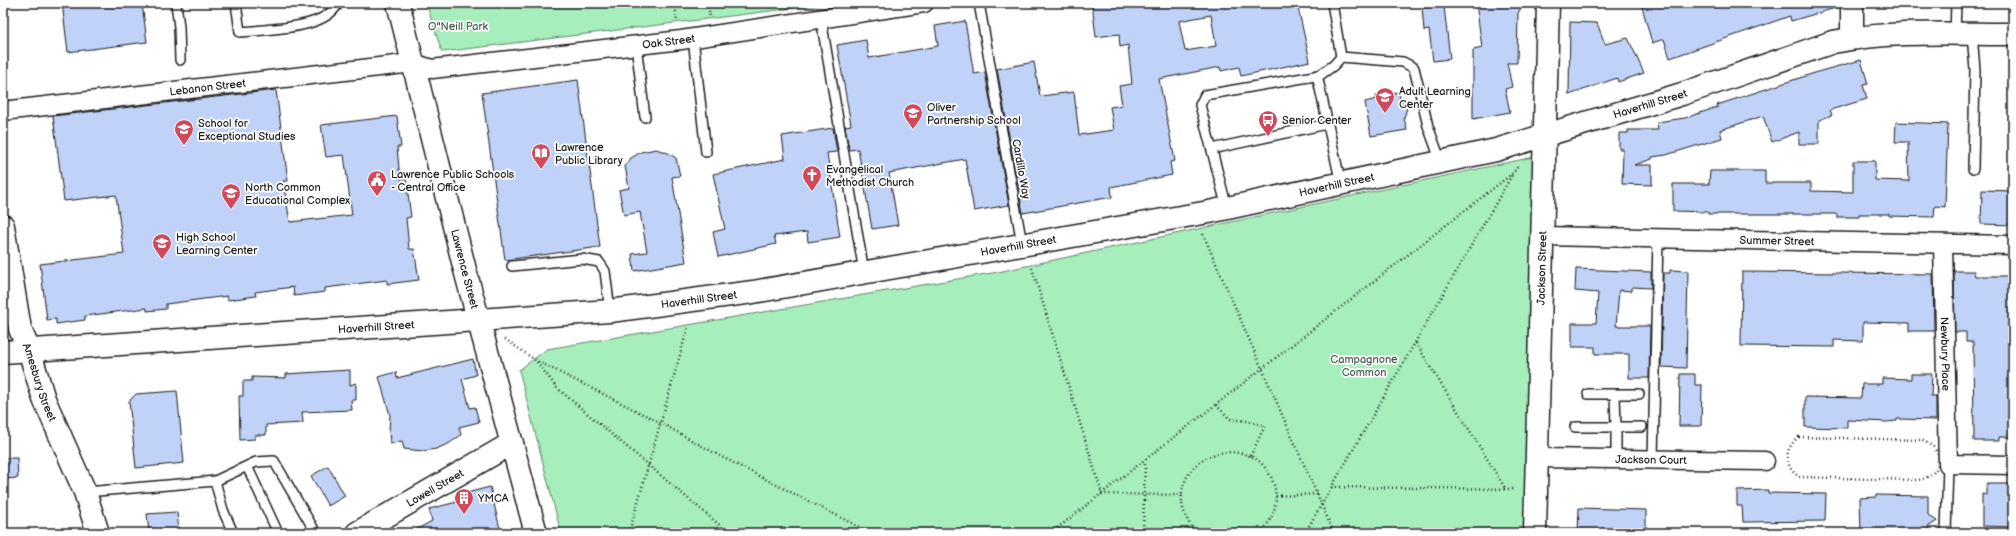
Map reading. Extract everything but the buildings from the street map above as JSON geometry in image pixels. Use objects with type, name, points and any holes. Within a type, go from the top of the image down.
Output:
[{"type":"main road","name":"Lawrence Street","points":[[398,3],[479,320],[536,533]]},
{"type":"main road","name":"Jackson Street","points":[[1535,533],[1541,236],[1548,3]]},
{"type":"main road","points":[[1852,3],[1852,38]]},
{"type":"main road","name":"Haverhill Street","points":[[3,352],[610,311],[753,292],[1227,208],[1496,150],[1682,94],[1833,42],[1852,38],[1924,33],[2013,34]]},
{"type":"main road","name":"Amesbury Street","points":[[3,230],[20,330],[29,350],[44,400],[85,492],[98,533]]},
{"type":"main road","name":"Lowell Street","points":[[357,533],[512,443]]},
{"type":"street","name":"Oak Street","points":[[413,63],[432,69],[693,38],[924,3]]},
{"type":"street","name":"Lebanon Street","points":[[3,111],[413,63]]},
{"type":"street","name":"Summer Street","points":[[1541,236],[2013,245]]},
{"type":"street","name":"Newbury Place","points":[[1943,244],[1948,464]]},
{"type":"street","name":"Jackson Court","points":[[1536,458],[1765,460]]},
{"type":"street","points":[[1948,464],[2013,465]]},
{"type":"lane","points":[[176,3],[179,27],[180,60]]},
{"type":"lane","points":[[236,3],[240,32],[311,24],[335,9],[338,3]]},
{"type":"lane","name":"Cardillo Way","points":[[979,3],[1022,244]]},
{"type":"lane","points":[[1332,3],[1341,57]]},
{"type":"lane","points":[[1956,3],[1963,34],[1975,70],[1973,169]]},
{"type":"lane","points":[[821,19],[864,272]]},
{"type":"lane","points":[[693,38],[706,152]]},
{"type":"lane","points":[[636,45],[645,117]]},
{"type":"lane","points":[[1227,208],[1200,105],[1205,95],[1317,75],[1334,65],[1341,57]]},
{"type":"lane","points":[[1341,57],[1403,62],[1414,68],[1428,126],[1440,162]]},
{"type":"lane","points":[[1317,75],[1341,184]]},
{"type":"lane","points":[[1212,149],[1327,124]]},
{"type":"lane","points":[[1653,459],[1658,238]]},
{"type":"lane","points":[[512,266],[582,259],[599,262],[605,271],[610,311]]},
{"type":"lane","points":[[1588,394],[1639,394]]},
{"type":"lane","points":[[1615,394],[1616,459]]},
{"type":"lane","points":[[1575,427],[1642,427]]},
{"type":"lane","points":[[85,492],[215,481],[256,462],[274,461],[316,533]]},
{"type":"lane","points":[[1946,533],[1948,464]]},
{"type":"lane","points":[[247,466],[278,533]]},
{"type":"lane","points":[[215,481],[223,510],[233,533]]},
{"type":"path","points":[[675,3],[677,24]]},
{"type":"path","points":[[708,3],[710,20]]},
{"type":"path","points":[[1305,533],[1513,173],[1524,159]]},
{"type":"path","points":[[1051,533],[1513,173]]},
{"type":"path","points":[[1202,234],[1334,533]]},
{"type":"path","points":[[1032,268],[1102,494]]},
{"type":"path","points":[[479,320],[535,360],[661,423],[720,456],[871,533]]},
{"type":"path","points":[[629,533],[688,327]]},
{"type":"path","points":[[1416,343],[1506,488]]},
{"type":"path","points":[[535,360],[557,388],[729,533]]},
{"type":"path","points":[[1216,405],[1230,419],[1247,421],[1265,426],[1250,457]]},
{"type":"path","points":[[1799,437],[1922,440],[1935,449],[1938,461],[1934,472],[1924,479],[1799,477],[1789,467],[1787,461],[1789,447],[1799,437]]},
{"type":"path","points":[[1197,533],[1186,520],[1182,504],[1182,495],[1187,475],[1197,463],[1209,455],[1224,451],[1239,452],[1250,457],[1265,468],[1273,480],[1276,496],[1274,512],[1267,526],[1260,533]]},
{"type":"path","points":[[1143,533],[1145,461]]},
{"type":"path","points":[[1332,487],[1516,489]]},
{"type":"path","points":[[1102,494],[1144,496],[1182,495]]},
{"type":"path","points":[[1276,496],[1317,494]]},
{"type":"green space","name":"O\"Neill Park","points":[[426,3],[835,3],[442,52]]},
{"type":"green space","name":"Campagnone Common","points":[[1538,156],[1527,533],[561,533],[519,370],[547,349],[998,272]]},
{"type":"place","name":"Adult Learning Center","points":[[1385,114]]},
{"type":"place","name":"Oliver Partnership School","points":[[913,130]]},
{"type":"place","name":"Senior Center","points":[[1268,137]]},
{"type":"place","name":"School for Exceptional Studies","points":[[184,146]]},
{"type":"place","name":"Lawrence Public Library","points":[[541,170]]},
{"type":"place","name":"Evangelical Methodist Church","points":[[812,192]]},
{"type":"place","name":"Lawrence Public Schools - Central Office","points":[[377,197]]},
{"type":"place","name":"North Common Educational Complex","points":[[231,210]]},
{"type":"place","name":"High School Learning Center","points":[[162,260]]},
{"type":"place","name":"YMCA","points":[[464,515]]}]
